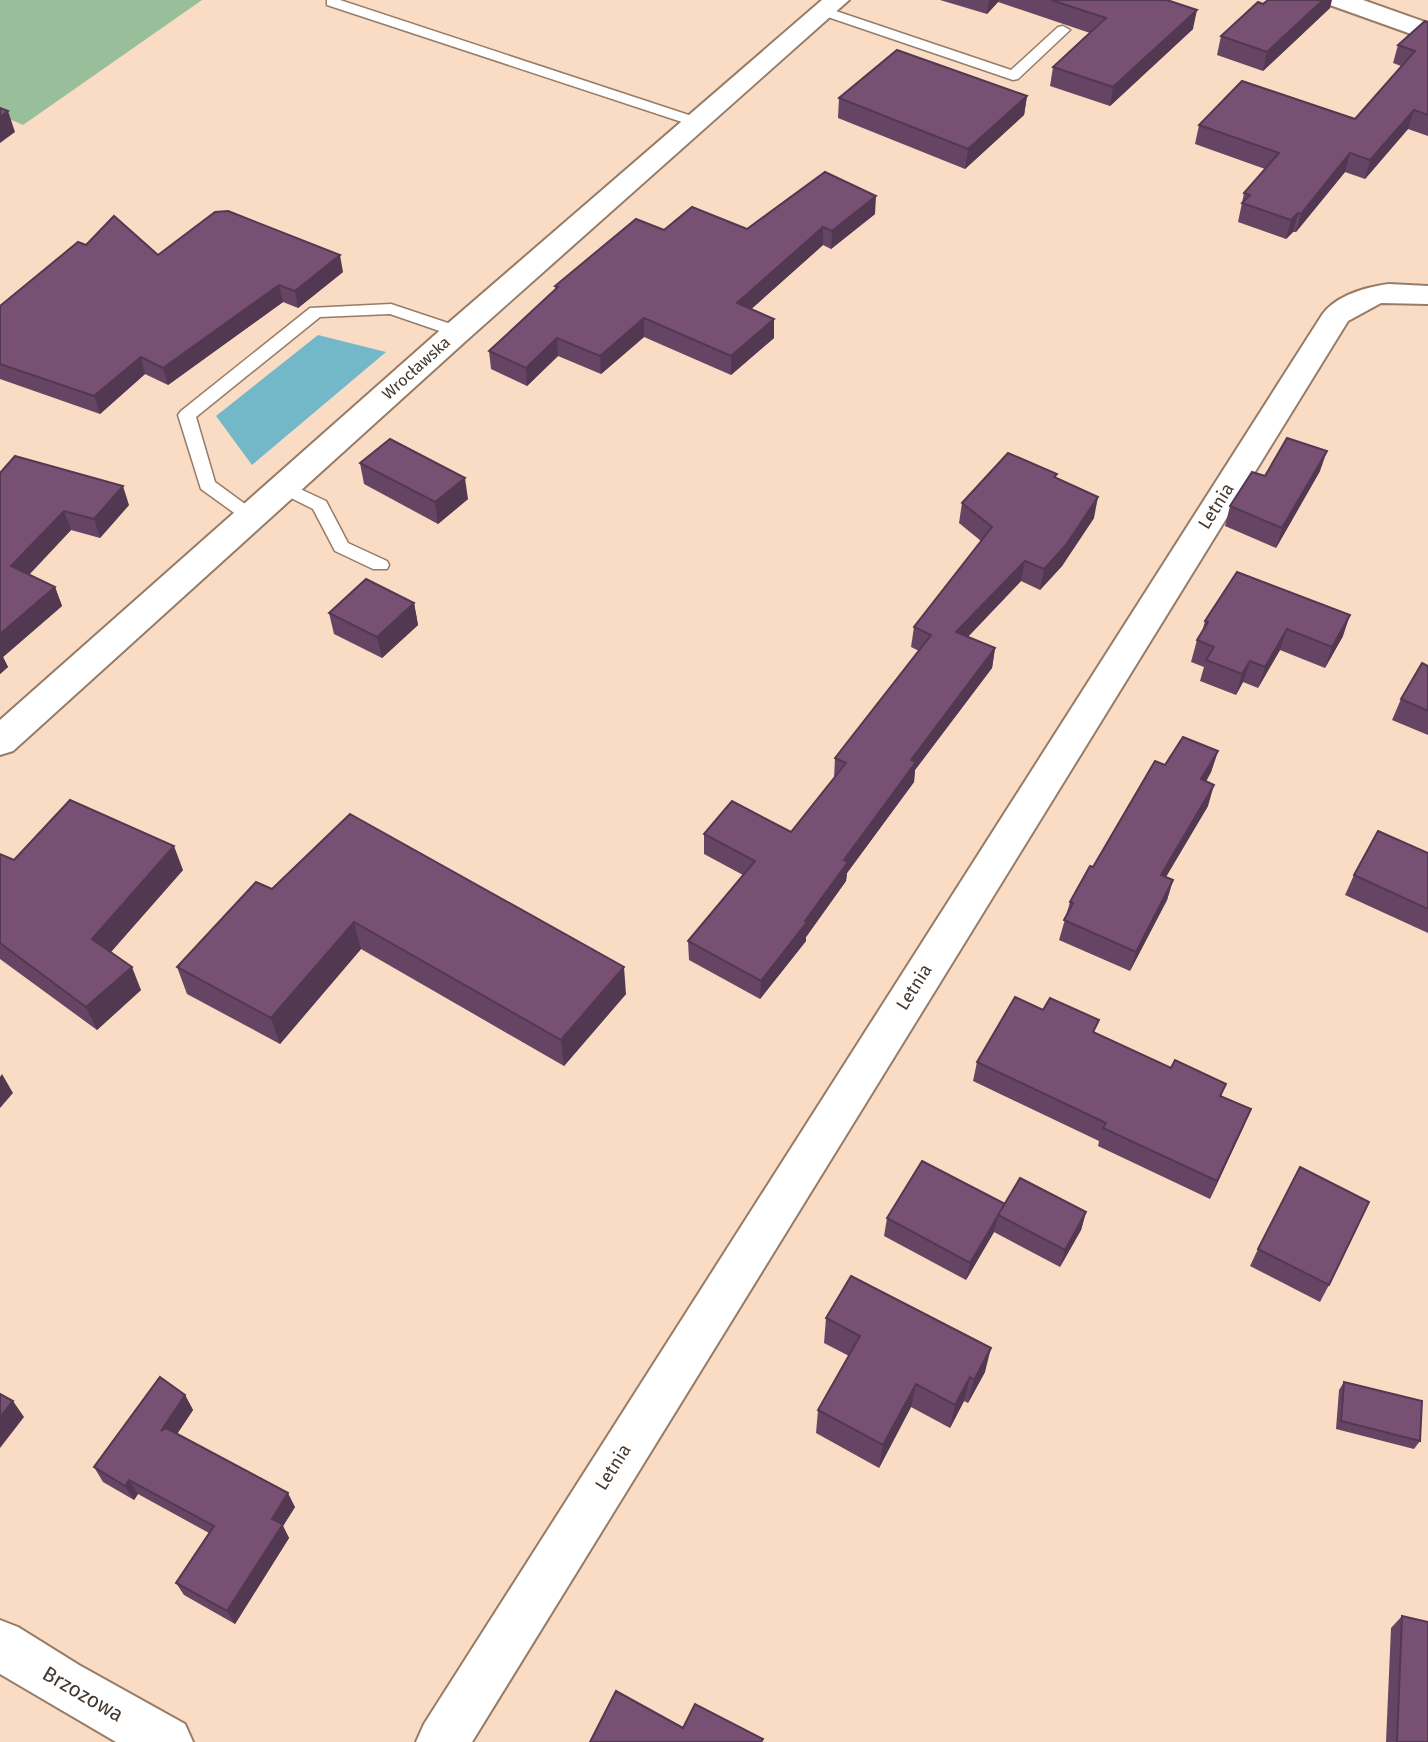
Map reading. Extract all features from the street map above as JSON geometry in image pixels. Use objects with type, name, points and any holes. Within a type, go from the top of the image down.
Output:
[{"type":"street","points":[[1339,0],[1428,32]]},
{"type":"street","name":"Wrocławska","points":[[0,741],[283,486],[831,5]]},
{"type":"street","name":"Letnia","points":[[442,1742],[1337,315],[1365,297],[1392,292],[1428,295]]},
{"type":"street","name":"Brzozowa","points":[[0,1645],[61,1683],[167,1742]]},
{"type":"lane","points":[[332,2],[696,122]]},
{"type":"lane","points":[[831,5],[1013,76],[1063,30]]},
{"type":"lane","points":[[250,516],[207,485],[187,415],[316,312],[391,309],[457,332]]},
{"type":"lane","points":[[283,486],[320,506],[341,547],[380,565]]},
{"type":"green space","points":[[0,0],[202,0],[23,125],[0,115]]},
{"type":"water","points":[[318,335],[386,352],[252,465],[216,416]]},
{"type":"building","points":[[1051,0],[1167,0],[1197,10],[1113,87],[1053,67],[1106,18]]},
{"type":"building","points":[[1268,0],[1323,0],[1267,52],[1221,36],[1258,2],[1263,4]]},
{"type":"building","points":[[1425,21],[1428,22],[1428,115],[1414,110],[1370,160],[1350,153],[1301,214],[1298,213],[1291,220],[1242,203],[1250,195],[1244,193],[1279,153],[1199,125],[1242,81],[1355,119],[1415,51],[1398,45]]},
{"type":"building","points":[[897,50],[1027,96],[968,149],[839,98]]},
{"type":"building","points":[[0,108],[8,111],[0,117]]},
{"type":"building","points":[[825,172],[876,196],[832,231],[823,227],[737,303],[774,319],[731,356],[644,318],[600,356],[557,338],[526,368],[489,351],[558,287],[555,286],[636,219],[664,230],[692,207],[747,229]]},
{"type":"building","points":[[228,211],[340,255],[295,291],[279,285],[163,368],[141,357],[94,396],[0,364],[0,306],[78,242],[86,245],[114,216],[158,255],[215,212]]},
{"type":"building","points":[[1287,438],[1327,451],[1282,528],[1230,506],[1252,472],[1265,476]]},
{"type":"building","points":[[390,439],[465,478],[435,502],[360,463]]},
{"type":"building","points":[[1008,453],[1057,474],[1054,477],[1098,497],[1066,545],[1044,569],[1025,561],[956,632],[995,648],[911,760],[916,762],[844,860],[848,862],[805,921],[807,922],[761,981],[688,941],[755,861],[704,834],[732,801],[791,832],[846,763],[835,758],[931,635],[914,627],[992,527],[962,503]]},
{"type":"building","points":[[15,456],[123,486],[94,519],[64,511],[11,566],[55,587],[0,634],[0,473]]},
{"type":"building","points":[[1237,572],[1350,615],[1332,647],[1287,629],[1265,667],[1250,661],[1242,674],[1206,660],[1214,647],[1197,640],[1208,622],[1205,621]]},
{"type":"building","points":[[366,579],[414,603],[377,637],[329,613]]},
{"type":"building","points":[[1422,663],[1428,666],[1428,711],[1401,699]]},
{"type":"building","points":[[1183,737],[1218,751],[1201,779],[1214,785],[1161,875],[1173,880],[1136,952],[1064,920],[1073,903],[1070,902],[1090,866],[1093,867],[1155,761],[1165,765]]},
{"type":"building","points":[[70,800],[174,846],[92,939],[132,967],[86,1007],[0,943],[0,854],[14,860]]},
{"type":"building","points":[[350,814],[624,967],[561,1040],[354,922],[271,1018],[177,967],[256,882],[272,889]]},
{"type":"building","points":[[1378,831],[1428,853],[1428,909],[1354,875]]},
{"type":"building","points":[[1015,997],[1043,1010],[1050,998],[1099,1020],[1093,1032],[1171,1068],[1175,1060],[1226,1084],[1220,1096],[1251,1109],[1217,1181],[1103,1128],[1106,1123],[977,1062]]},
{"type":"building","points":[[922,1161],[1005,1204],[970,1263],[887,1218]]},
{"type":"building","points":[[1300,1167],[1369,1202],[1329,1285],[1258,1249]]},
{"type":"building","points":[[1020,1178],[1086,1212],[1065,1250],[998,1215]]},
{"type":"building","points":[[851,1276],[991,1348],[974,1380],[970,1377],[955,1405],[916,1384],[883,1445],[818,1410],[860,1336],[826,1318]]},
{"type":"building","points":[[160,1377],[185,1395],[161,1431],[166,1428],[288,1493],[272,1519],[283,1524],[227,1611],[176,1583],[214,1526],[129,1480],[125,1486],[94,1467]]},
{"type":"building","points":[[1344,1382],[1422,1401],[1420,1441],[1341,1421]]},
{"type":"building","points":[[0,1394],[13,1401],[0,1417]]},
{"type":"building","points":[[1402,1616],[1428,1622],[1428,1742],[1397,1742]]},
{"type":"building","points":[[616,1691],[683,1728],[695,1704],[763,1739],[761,1742],[590,1742]]}]
